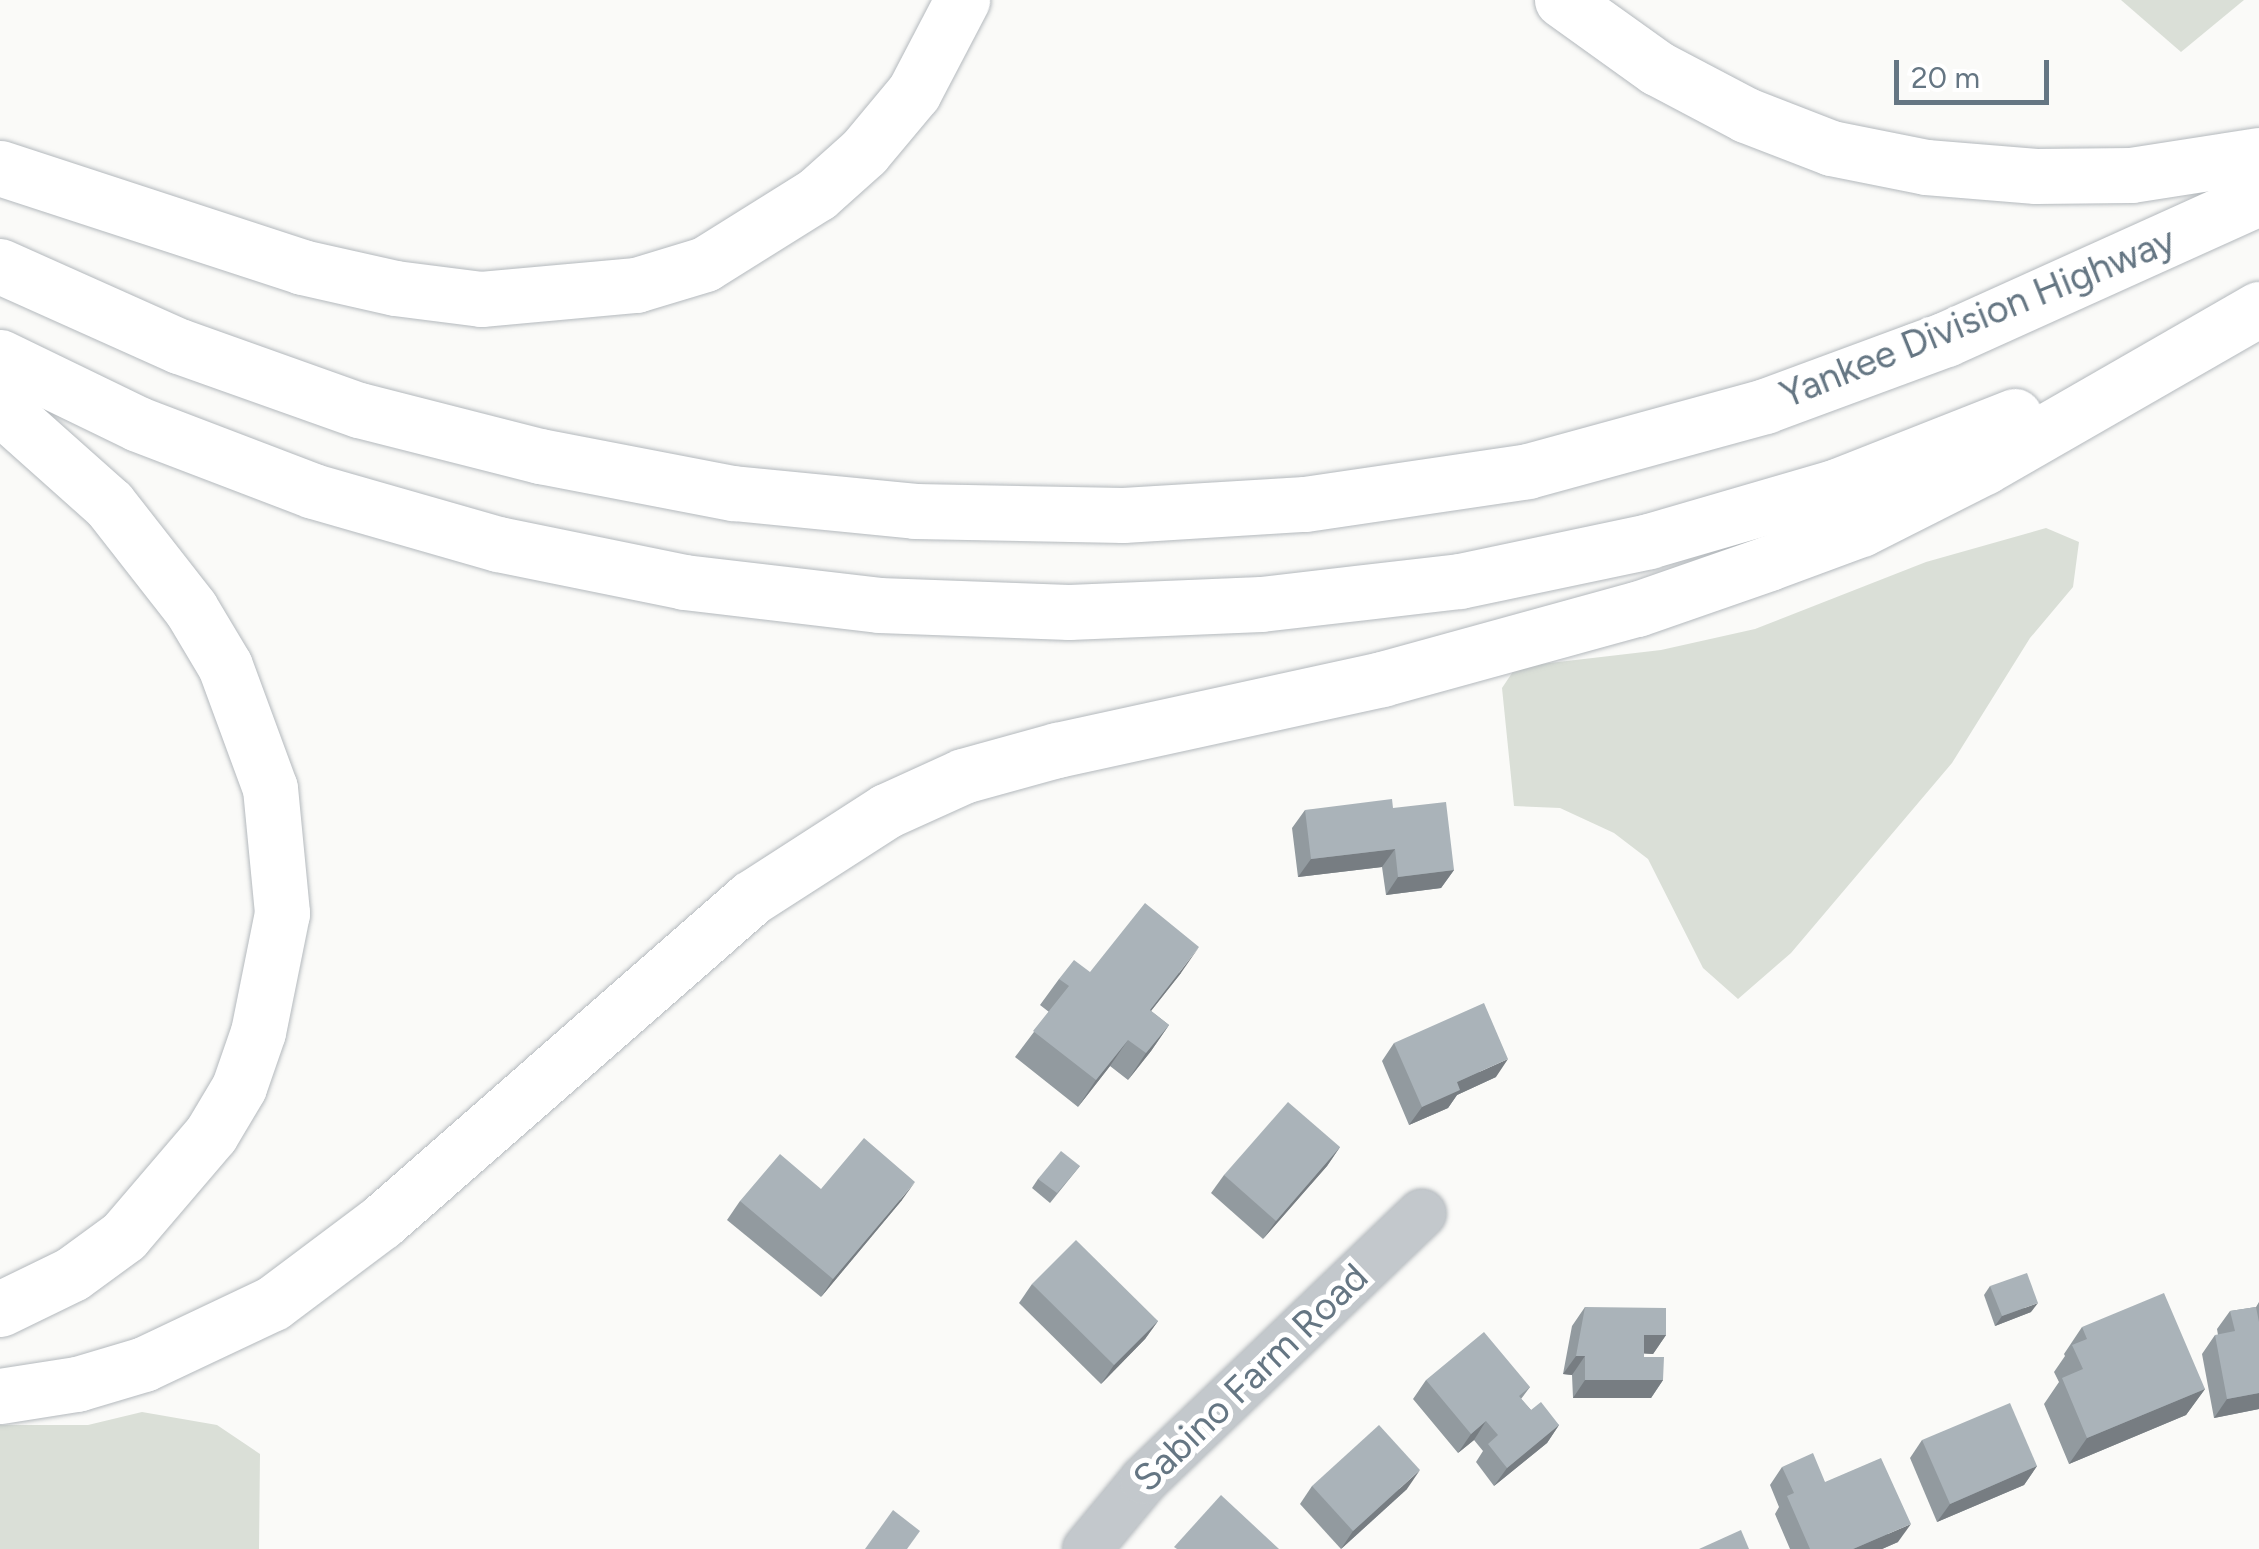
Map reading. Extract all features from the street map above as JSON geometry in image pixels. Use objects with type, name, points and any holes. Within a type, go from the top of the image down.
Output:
[{"type":"highway","points":[[0,168],[302,267],[395,288],[481,299],[636,285],[705,264],[818,194],[864,152],[914,92],[962,0]]},
{"type":"highway","points":[[1562,0],[1657,68],[1746,116],[1830,148],[1926,167],[2036,176],[2131,176],[2259,154]]},
{"type":"highway","name":"Yankee Division Highway","points":[[0,266],[179,346],[359,410],[540,456],[732,494],[915,511],[1123,515],[1305,504],[1528,470],[1765,406],[1946,339],[2259,198]]},
{"type":"highway","points":[[0,358],[138,424],[313,491],[498,544],[684,582],[880,605],[1068,612],[1261,604],[1442,583],[1649,541],[1854,479],[2013,417],[2259,308]]},
{"type":"highway","points":[[0,1396],[78,1384],[144,1364],[286,1294],[381,1222],[751,898],[886,811],[963,776],[1038,755],[1382,679],[1636,609],[1769,564],[1861,529],[1984,467],[2259,308]]},
{"type":"highway","points":[[0,406],[109,504],[172,581],[225,666],[270,788],[282,913],[258,1032],[239,1087],[212,1134],[124,1236],[72,1274],[0,1309]]},
{"type":"street","name":"Sabino Farm Road","points":[[1087,1549],[1144,1480],[1422,1213]]},
{"type":"shaded area","points":[[2121,0],[2244,0],[2181,52]]},
{"type":"shaded area","points":[[2046,528],[2079,542],[2073,587],[2030,638],[1952,763],[1791,953],[1738,999],[1703,968],[1648,859],[1614,833],[1560,808],[1514,806],[1502,688],[1516,667],[1661,650],[1755,629],[1926,562]]},
{"type":"shaded area","points":[[142,1412],[217,1425],[260,1454],[259,1549],[0,1549],[0,1425],[88,1425]]},
{"type":"building","points":[[1392,799],[1393,808],[1446,802],[1454,870],[1398,877],[1395,849],[1311,859],[1305,810]]},
{"type":"building","points":[[1145,903],[1199,947],[1150,1010],[1169,1025],[1146,1053],[1128,1040],[1096,1080],[1033,1031],[1069,986],[1059,979],[1074,960],[1090,972]]},
{"type":"building","points":[[1484,1003],[1508,1059],[1457,1082],[1460,1090],[1422,1107],[1394,1043]]},
{"type":"building","points":[[1288,1102],[1340,1147],[1276,1221],[1224,1175]]},
{"type":"building","points":[[864,1138],[915,1182],[833,1279],[740,1201],[780,1154],[821,1189]]},
{"type":"building","points":[[1061,1151],[1080,1166],[1057,1193],[1038,1179]]},
{"type":"building","points":[[1076,1240],[1158,1321],[1114,1365],[1032,1284]]},
{"type":"building","points":[[2027,1273],[2038,1303],[2002,1316],[1990,1286]]},
{"type":"building","points":[[2164,1293],[2205,1389],[2087,1438],[2062,1378],[2083,1369],[2072,1345],[2087,1339],[2082,1327]]},
{"type":"building","points":[[1585,1307],[1666,1308],[1666,1335],[1644,1335],[1644,1357],[1664,1357],[1663,1380],[1585,1380],[1585,1356],[1576,1356]]},
{"type":"building","points":[[2256,1307],[2259,1393],[2227,1399],[2215,1335],[2235,1331],[2230,1311]]},
{"type":"building","points":[[1484,1332],[1530,1387],[1519,1396],[1531,1410],[1541,1402],[1559,1425],[1507,1468],[1488,1444],[1498,1435],[1486,1421],[1471,1434],[1426,1380]]},
{"type":"building","points":[[2010,1403],[2037,1466],[1950,1504],[1922,1440]]},
{"type":"building","points":[[1379,1425],[1420,1470],[1353,1531],[1312,1486]]},
{"type":"building","points":[[1813,1453],[1825,1482],[1881,1458],[1911,1524],[1853,1549],[1810,1549],[1787,1496],[1794,1493],[1782,1467]]},
{"type":"building","points":[[1221,1495],[1279,1549],[1174,1547]]},
{"type":"building","points":[[893,1510],[920,1531],[907,1549],[865,1549]]},
{"type":"building","points":[[1741,1530],[1749,1549],[1699,1549]]}]
